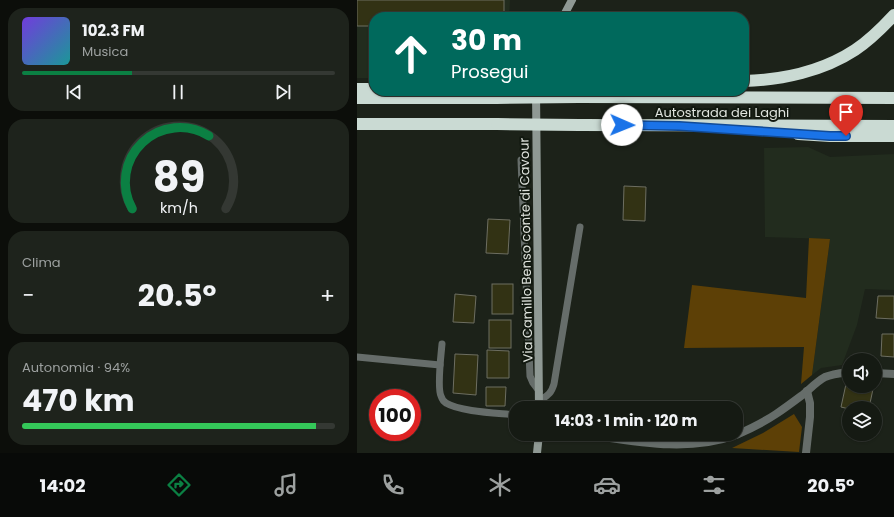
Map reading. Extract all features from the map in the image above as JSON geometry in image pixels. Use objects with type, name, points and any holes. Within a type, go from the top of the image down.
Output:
[{"type":"highway","points":[[749,81],[782,78],[815,69],[837,60],[856,50],[894,15]]},
{"type":"highway","points":[[357,89],[369,89]]},
{"type":"highway","name":"Autostrada dei Laghi","points":[[357,98],[894,98]]},
{"type":"highway","name":"Autostrada dei Laghi","points":[[357,124],[894,126]]},
{"type":"highway","points":[[679,126],[830,136],[894,136]]},
{"type":"street","points":[[566,12],[572,0]]},
{"type":"street","name":"Via Camillo Benso conte di Cavour","points":[[536,96],[539,401]]},
{"type":"street","points":[[882,373],[894,374]]},
{"type":"street","points":[[743,432],[778,413],[826,377],[842,374]]},
{"type":"street","points":[[806,453],[810,417],[810,403],[807,391]]},
{"type":"street","points":[[537,453],[538,441]]},
{"type":"street","points":[[630,441],[672,446],[716,441]]},
{"type":"lane","points":[[521,160],[530,376],[539,391]]},
{"type":"lane","points":[[543,401],[553,390],[580,227]]},
{"type":"lane","points":[[442,344],[439,385],[440,395],[445,403],[456,407],[477,411],[509,414]]},
{"type":"lane","points":[[357,357],[441,364]]},
{"type":"shaded area","points":[[357,0],[510,0],[509,12],[369,12],[369,78],[357,78]]},
{"type":"shaded area","points":[[808,147],[830,157],[894,154],[894,290],[865,289],[857,325],[846,353],[842,353],[842,365],[821,368],[812,375],[830,239],[765,237],[764,148]]},
{"type":"shaded area","points":[[809,238],[830,239],[812,375],[801,384],[804,347],[684,348],[692,285],[806,298]]},
{"type":"shaded area","points":[[794,414],[802,427],[799,452],[732,448],[763,433]]},
{"type":"building","points":[[357,0],[504,0],[504,12],[369,12],[369,26],[357,26]]},
{"type":"building","points":[[624,186],[646,187],[645,221],[623,220]]},
{"type":"building","points":[[488,219],[510,220],[508,254],[486,253]]},
{"type":"building","points":[[492,284],[513,284],[513,314],[492,314]]},
{"type":"building","points":[[455,294],[476,296],[474,323],[453,322]]},
{"type":"building","points":[[878,296],[894,296],[894,319],[876,318]]},
{"type":"building","points":[[489,320],[511,320],[511,348],[489,348]]},
{"type":"building","points":[[882,334],[894,334],[894,357],[882,356]]},
{"type":"building","points":[[487,350],[509,351],[509,378],[487,378]]},
{"type":"building","points":[[455,354],[478,355],[476,395],[453,393]]},
{"type":"building","points":[[486,387],[506,387],[505,406],[486,406]]},
{"type":"building","points":[[844,393],[872,393],[870,401],[842,401]]},
{"type":"route","points":[[622,125],[679,126],[846,136]]}]
